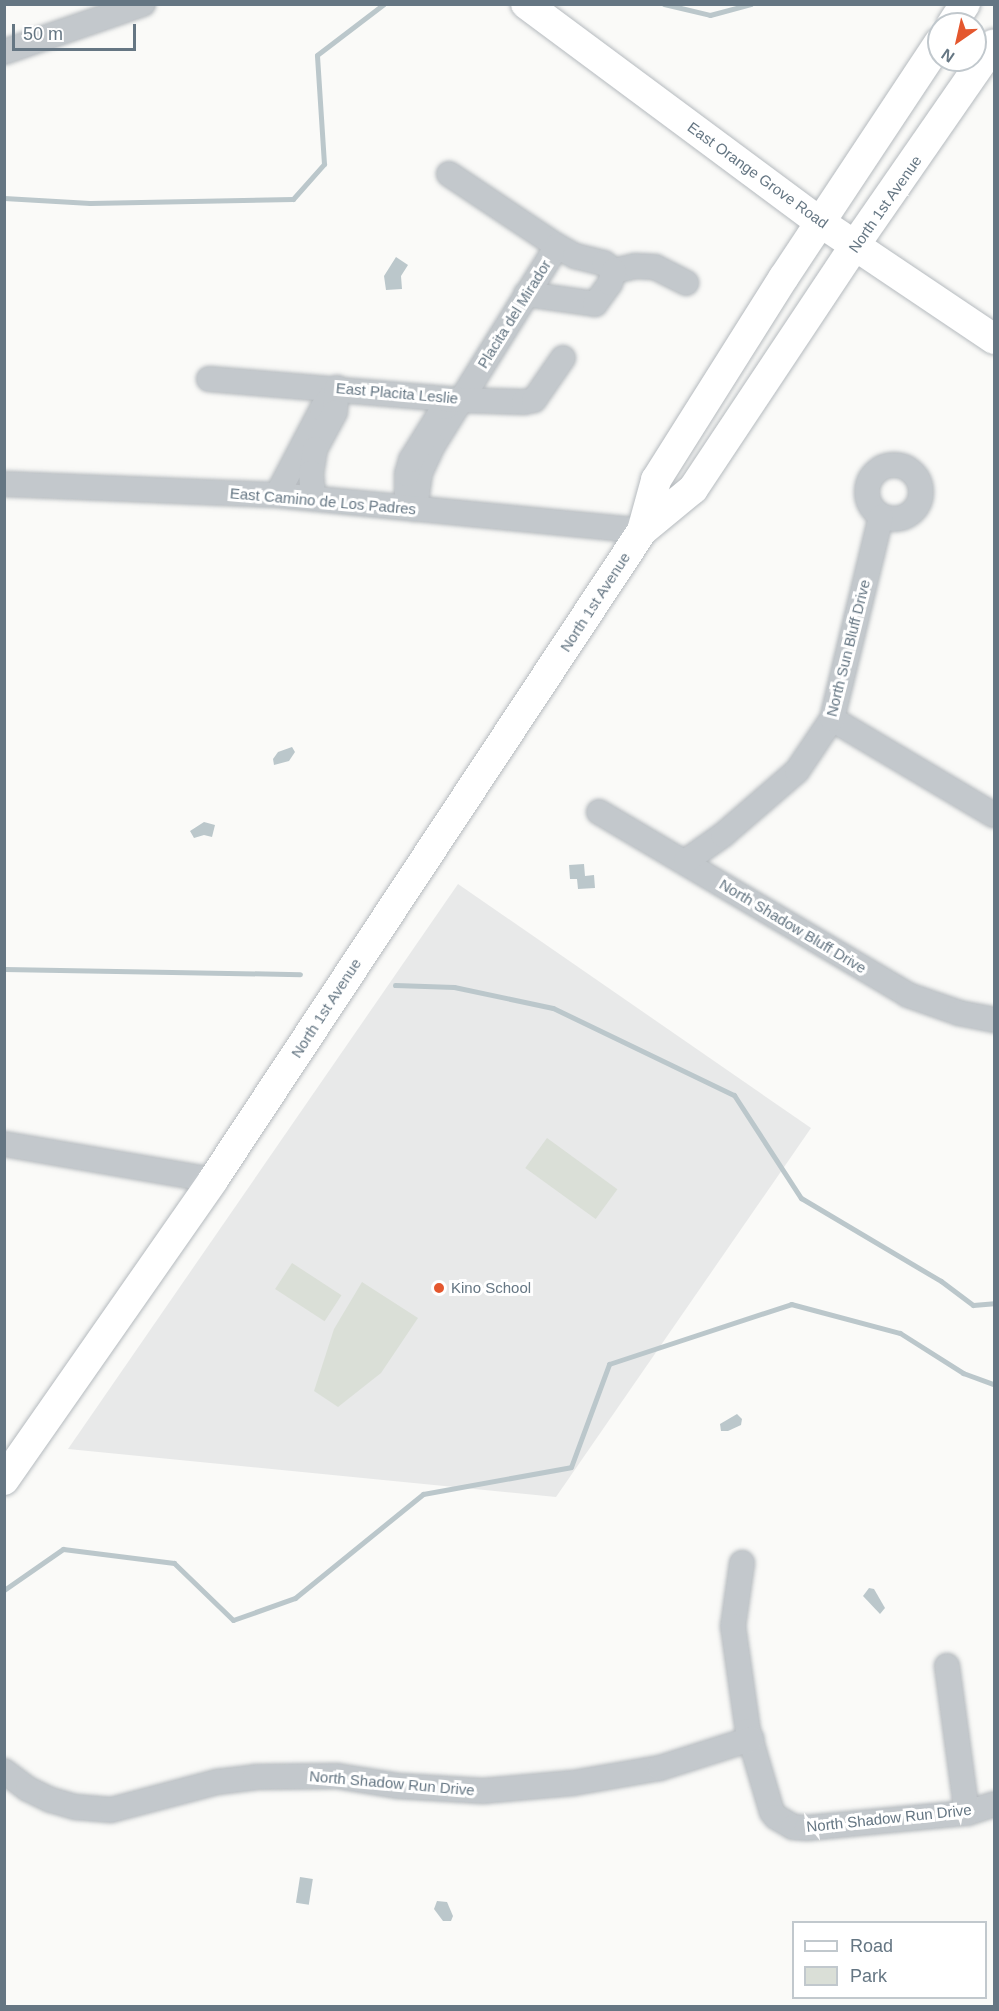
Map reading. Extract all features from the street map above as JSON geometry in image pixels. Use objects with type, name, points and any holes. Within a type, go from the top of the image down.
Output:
[{"type":"main road","name":"East Orange Grove Road","points":[[526,4],[820,222],[994,339]]},
{"type":"main road","name":"North 1st Avenue","points":[[7,1471],[213,1180],[642,531],[693,489],[855,245],[994,44]]},
{"type":"main road","name":"North 1st Avenue","points":[[642,531],[656,480],[820,222],[927,61]]},
{"type":"street","points":[[4,52],[143,4]]},
{"type":"street","name":"Placita del Mirador","points":[[415,509],[407,498],[407,474],[411,460],[444,407],[459,400],[557,246],[449,174]]},
{"type":"street","points":[[557,246],[575,256],[604,263],[614,272]]},
{"type":"street","points":[[614,272],[635,266],[655,267],[686,283]]},
{"type":"street","points":[[526,294],[595,304],[610,283],[614,272]]},
{"type":"street","name":"East Placita Leslie","points":[[209,379],[459,400],[524,402],[534,400],[563,358]]},
{"type":"street","points":[[277,495],[322,409],[337,388]]},
{"type":"street","points":[[313,498],[311,473],[315,448],[335,412],[337,388]]},
{"type":"street","name":"East Camino de Los Padres","points":[[6,491],[277,495],[642,531]]},
{"type":"street","name":"North Sun Bluff Drive","points":[[686,861],[723,835],[797,771],[832,719],[881,517]]},
{"type":"street","points":[[832,719],[994,815]]},
{"type":"street","name":"North Shadow Bluff Drive","points":[[599,812],[686,861],[908,995],[959,1013],[994,1020]]},
{"type":"street","points":[[4,1144],[213,1180]]},
{"type":"street","points":[[742,1563],[733,1626],[751,1739]]},
{"type":"street","points":[[947,1666],[967,1813]]},
{"type":"street","name":"North Shadow Run Drive","points":[[4,1771],[28,1789],[51,1800],[76,1807],[111,1809],[218,1782],[255,1777],[338,1776],[441,1789],[483,1791],[553,1785],[660,1768],[751,1739],[779,1830],[967,1813],[994,1804]]},
{"type":"shaded area","points":[[396,257],[408,265],[401,276],[402,289],[386,290],[384,276]]},
{"type":"shaded area","points":[[292,747],[295,752],[289,761],[274,765],[273,759],[278,752]]},
{"type":"shaded area","points":[[204,822],[215,825],[212,837],[204,835],[194,838],[190,831]]},
{"type":"shaded area","points":[[584,864],[585,876],[594,875],[595,888],[578,889],[577,879],[570,879],[569,865]]},
{"type":"shaded area","name":"Kino School","points":[[458,884],[811,1128],[556,1497],[68,1449]]},
{"type":"shaded area","points":[[737,1414],[742,1419],[741,1425],[728,1431],[721,1431],[720,1424]]},
{"type":"shaded area","points":[[869,1588],[874,1589],[885,1608],[880,1614],[863,1596]]},
{"type":"shaded area","points":[[300,1877],[313,1879],[309,1905],[296,1903]]},
{"type":"shaded area","points":[[437,1901],[447,1902],[453,1916],[451,1921],[443,1921],[434,1909]]},
{"type":"green space","points":[[547,1138],[617,1189],[596,1219],[525,1168]]},
{"type":"green space","points":[[292,1263],[341,1295],[325,1321],[275,1289]]},
{"type":"green space","points":[[362,1282],[418,1318],[381,1373],[338,1407],[314,1391],[334,1329]]},
{"type":"waterway","points":[[4,198],[90,203],[293,199],[324,164],[317,55],[384,4]]},
{"type":"waterway","points":[[664,4],[710,15],[751,4]]},
{"type":"waterway","points":[[4,969],[300,974]]},
{"type":"waterway","points":[[395,985],[454,987],[553,1008],[734,1095],[801,1198],[941,1281],[973,1305],[994,1303]]},
{"type":"waterway","points":[[4,1590],[63,1549],[174,1563],[233,1620],[295,1598],[423,1494],[571,1467],[609,1364],[791,1304],[900,1333],[963,1373],[994,1384]]},
{"type":"place","name":"Kino School","points":[[439,1288]]}]
